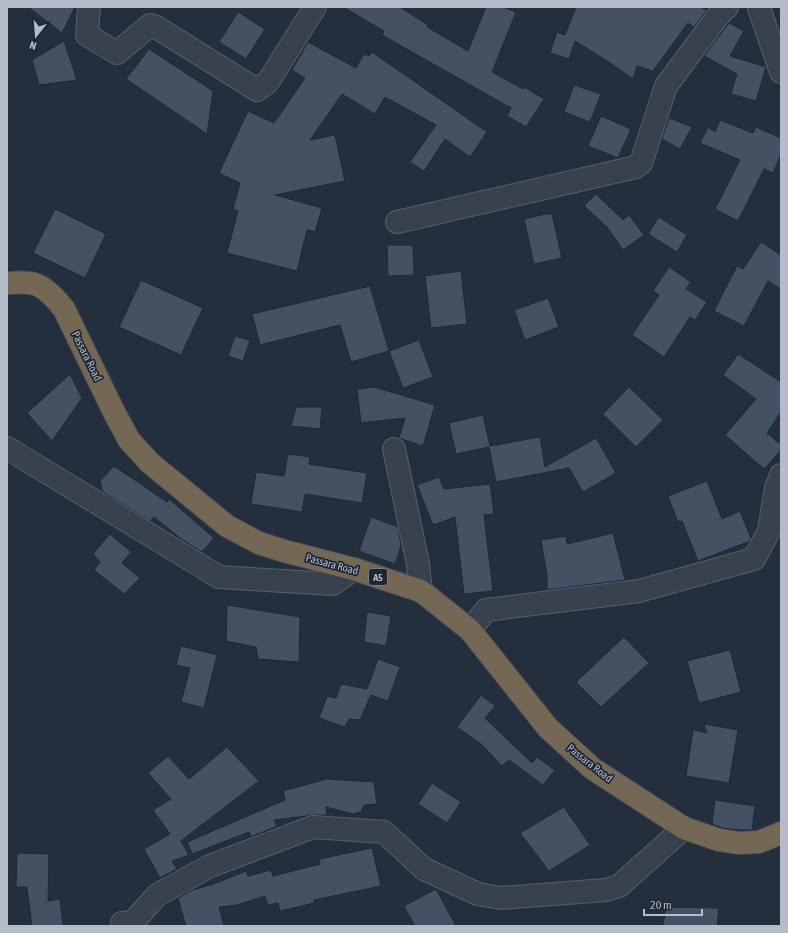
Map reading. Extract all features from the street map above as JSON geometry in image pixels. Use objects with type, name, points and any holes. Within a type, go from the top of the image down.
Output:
[{"type":"highway","name":"Passara Road","points":[[7,283],[31,283],[47,291],[56,298],[64,309],[129,440],[150,463],[227,526],[259,543],[354,569],[421,591],[470,630],[548,728],[593,769],[684,828],[719,840],[739,843],[759,842],[781,833]]},
{"type":"street","points":[[89,7],[87,35],[117,53],[150,25],[156,27],[257,90],[268,82],[315,7]]},
{"type":"street","points":[[397,222],[636,167],[641,163],[666,86],[718,16],[728,7]]},
{"type":"street","points":[[760,7],[781,72]]},
{"type":"street","points":[[7,448],[219,577],[333,584],[354,569]]},
{"type":"street","points":[[394,449],[418,564],[421,591]]},
{"type":"street","points":[[470,630],[486,610],[639,590],[754,559],[769,531],[776,488],[781,475]]},
{"type":"street","points":[[118,925],[132,922],[157,895],[210,866],[314,827],[384,832],[424,869],[478,894],[501,898],[606,890],[619,886],[684,828]]},
{"type":"building","points":[[28,7],[75,7],[62,33]]},
{"type":"building","points":[[343,7],[400,7],[428,25],[427,27],[468,51],[486,7],[503,7],[516,12],[492,72],[523,89],[524,87],[544,99],[526,127],[507,116],[511,108],[382,35],[384,31]]},
{"type":"building","points":[[576,7],[700,7],[707,10],[694,27],[688,23],[653,71],[637,66],[633,79],[575,41],[569,59],[550,53],[557,32],[565,35]]},
{"type":"building","points":[[238,12],[265,29],[246,59],[219,42]]},
{"type":"building","points":[[729,23],[744,31],[730,56],[766,67],[756,101],[731,94],[737,74],[704,56]]},
{"type":"building","points":[[64,41],[77,80],[39,85],[32,60]]},
{"type":"building","points":[[308,42],[356,68],[364,54],[369,56],[372,52],[487,132],[470,157],[445,139],[424,171],[410,162],[436,125],[385,97],[375,114],[342,94],[310,140],[335,135],[345,181],[275,195],[322,208],[315,232],[307,230],[297,271],[227,253],[238,211],[233,209],[240,183],[219,173],[248,111],[274,123],[305,78],[292,70]]},
{"type":"building","points":[[149,49],[213,91],[207,134],[126,79]]},
{"type":"building","points":[[574,85],[601,94],[590,122],[564,112]]},
{"type":"building","points":[[601,116],[631,129],[618,158],[588,146]]},
{"type":"building","points":[[669,118],[692,127],[680,149],[662,139]]},
{"type":"building","points":[[720,120],[753,133],[756,127],[781,138],[781,154],[773,173],[764,169],[738,221],[715,209],[740,160],[700,143],[708,127],[715,132]]},
{"type":"building","points":[[596,194],[623,220],[629,215],[644,235],[623,250],[607,227],[584,206]]},
{"type":"building","points":[[55,209],[106,234],[85,278],[33,253]]},
{"type":"building","points":[[545,214],[552,214],[562,258],[534,264],[524,219]]},
{"type":"building","points":[[659,217],[687,235],[677,252],[648,234]]},
{"type":"building","points":[[761,242],[781,255],[781,289],[768,281],[744,326],[714,311],[737,266],[743,269]]},
{"type":"building","points":[[387,245],[413,245],[414,275],[388,276]]},
{"type":"building","points":[[669,267],[691,282],[686,289],[707,302],[695,320],[690,317],[664,357],[632,335],[659,295],[653,291]]},
{"type":"building","points":[[461,271],[467,324],[431,328],[425,276]]},
{"type":"building","points":[[141,280],[203,308],[181,355],[119,327]]},
{"type":"building","points":[[370,286],[389,351],[351,362],[340,325],[260,345],[252,314]]},
{"type":"building","points":[[548,298],[559,327],[525,340],[514,310]]},
{"type":"building","points":[[235,336],[250,340],[243,361],[228,356]]},
{"type":"building","points":[[419,340],[433,377],[403,388],[389,351]]},
{"type":"building","points":[[738,354],[781,382],[781,412],[767,433],[781,445],[781,450],[764,469],[725,435],[756,399],[723,375]]},
{"type":"building","points":[[70,374],[82,398],[52,441],[27,413]]},
{"type":"building","points":[[374,387],[435,405],[423,446],[399,438],[405,418],[361,423],[357,389]]},
{"type":"building","points":[[629,387],[663,420],[636,447],[603,414]]},
{"type":"building","points":[[296,407],[322,407],[320,429],[291,426]]},
{"type":"building","points":[[483,415],[490,446],[540,437],[545,467],[596,438],[616,473],[583,492],[569,468],[496,482],[489,447],[456,454],[449,423]]},
{"type":"building","points":[[288,454],[310,457],[309,464],[367,473],[362,503],[305,494],[302,512],[251,504],[256,472],[284,476]]},
{"type":"building","points":[[114,466],[167,502],[169,499],[214,538],[202,552],[180,538],[154,517],[150,521],[103,492],[100,481]]},
{"type":"building","points":[[439,477],[444,489],[490,484],[494,514],[484,515],[493,591],[464,594],[455,517],[433,525],[417,485]]},
{"type":"building","points":[[707,481],[722,519],[740,511],[751,538],[750,541],[698,561],[682,521],[678,522],[668,496]]},
{"type":"building","points":[[371,517],[398,527],[401,546],[395,564],[359,551]]},
{"type":"building","points":[[613,533],[625,580],[547,590],[547,575],[541,540],[566,536],[567,544]]},
{"type":"building","points":[[110,534],[131,552],[122,563],[140,578],[124,594],[94,570],[100,562],[93,554]]},
{"type":"building","points":[[227,605],[300,617],[299,662],[258,659],[256,647],[226,641]]},
{"type":"building","points":[[367,612],[391,616],[386,646],[364,642]]},
{"type":"building","points":[[624,637],[649,663],[601,707],[576,682]]},
{"type":"building","points":[[181,646],[217,655],[204,708],[181,702],[190,668],[176,665]]},
{"type":"building","points":[[730,650],[741,692],[699,703],[687,661]]},
{"type":"building","points":[[378,659],[400,667],[388,701],[371,695],[360,720],[349,719],[345,727],[319,718],[327,696],[336,698],[341,684],[367,689]]},
{"type":"building","points":[[481,695],[495,706],[485,718],[532,763],[537,757],[555,770],[543,785],[509,760],[502,766],[481,744],[457,727]]},
{"type":"building","points":[[704,724],[738,730],[729,783],[686,776],[693,730],[707,733]]},
{"type":"building","points":[[227,747],[259,781],[181,841],[189,855],[172,861],[177,869],[160,878],[144,849],[170,834],[153,810],[171,799],[148,773],[168,756],[189,779]]},
{"type":"building","points":[[327,779],[374,782],[377,804],[364,805],[361,812],[353,814],[326,807],[327,815],[314,815],[274,820],[277,826],[251,837],[249,832],[192,854],[187,842],[285,800],[283,791]]},
{"type":"building","points":[[432,783],[461,802],[447,823],[418,804]]},
{"type":"building","points":[[715,800],[755,806],[752,830],[722,828],[712,824]]},
{"type":"building","points":[[564,807],[590,845],[549,871],[520,833]]},
{"type":"building","points":[[372,848],[381,886],[314,900],[314,903],[280,911],[278,903],[268,905],[265,896],[237,905],[219,907],[224,926],[186,926],[178,898],[192,890],[214,884],[246,871],[248,876],[271,870],[273,876],[320,864],[319,859]]},
{"type":"building","points":[[17,853],[49,854],[48,901],[60,899],[63,926],[32,926],[27,887],[16,887]]},
{"type":"building","points":[[436,889],[456,926],[415,926],[404,906]]},
{"type":"building","points":[[666,907],[719,908],[717,926],[663,926]]}]
